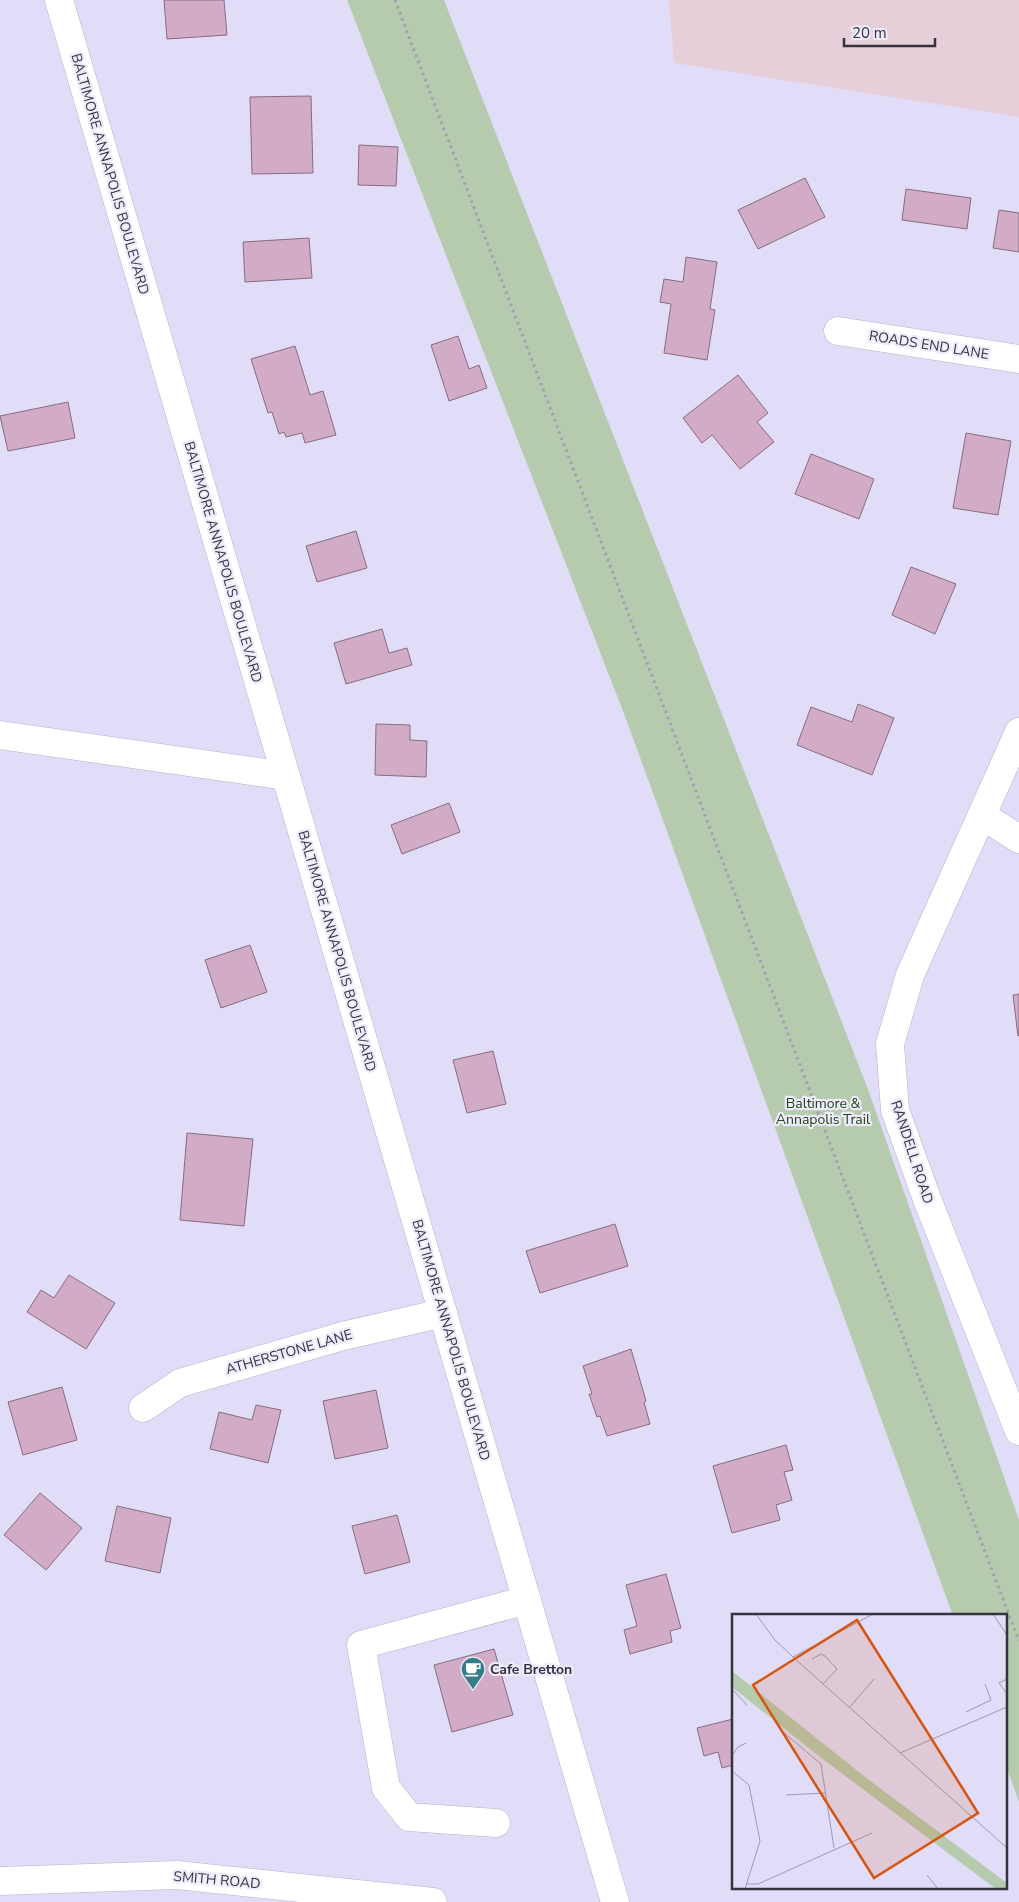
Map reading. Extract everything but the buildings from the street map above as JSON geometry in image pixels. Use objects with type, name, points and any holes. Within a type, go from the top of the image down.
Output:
[{"type":"street","name":"BALTIMORE ANNAPOLIS BOULEVARD","points":[[59,0],[615,1902]]},
{"type":"street","name":"ROADS END LANE","points":[[838,331],[1019,359]]},
{"type":"street","name":"RANDELL ROAD","points":[[1019,732],[983,816],[910,974],[890,1044],[895,1110],[924,1190],[1019,1431]]},
{"type":"street","points":[[0,735],[286,776]]},
{"type":"street","points":[[983,816],[1019,839]]},
{"type":"street","name":"ATHERSTONE LANE","points":[[143,1408],[180,1383],[343,1336],[443,1313]]},
{"type":"street","points":[[496,1823],[409,1818],[386,1788],[361,1645],[527,1600]]},
{"type":"street","name":"SMITH ROAD","points":[[0,1881],[178,1875],[433,1902]]},
{"type":"path","points":[[395,0],[1019,1641]]},
{"type":"shaded area","points":[[669,0],[1019,0],[1019,117],[674,63]]},
{"type":"green space","name":"Baltimore & Annapolis Trail","points":[[347,0],[444,0],[869,1092],[1019,1520],[1019,1802],[1006,1766],[1006,1614],[952,1614],[626,719]]},
{"type":"place","name":"Cafe Bretton","points":[[473,1690]]}]
